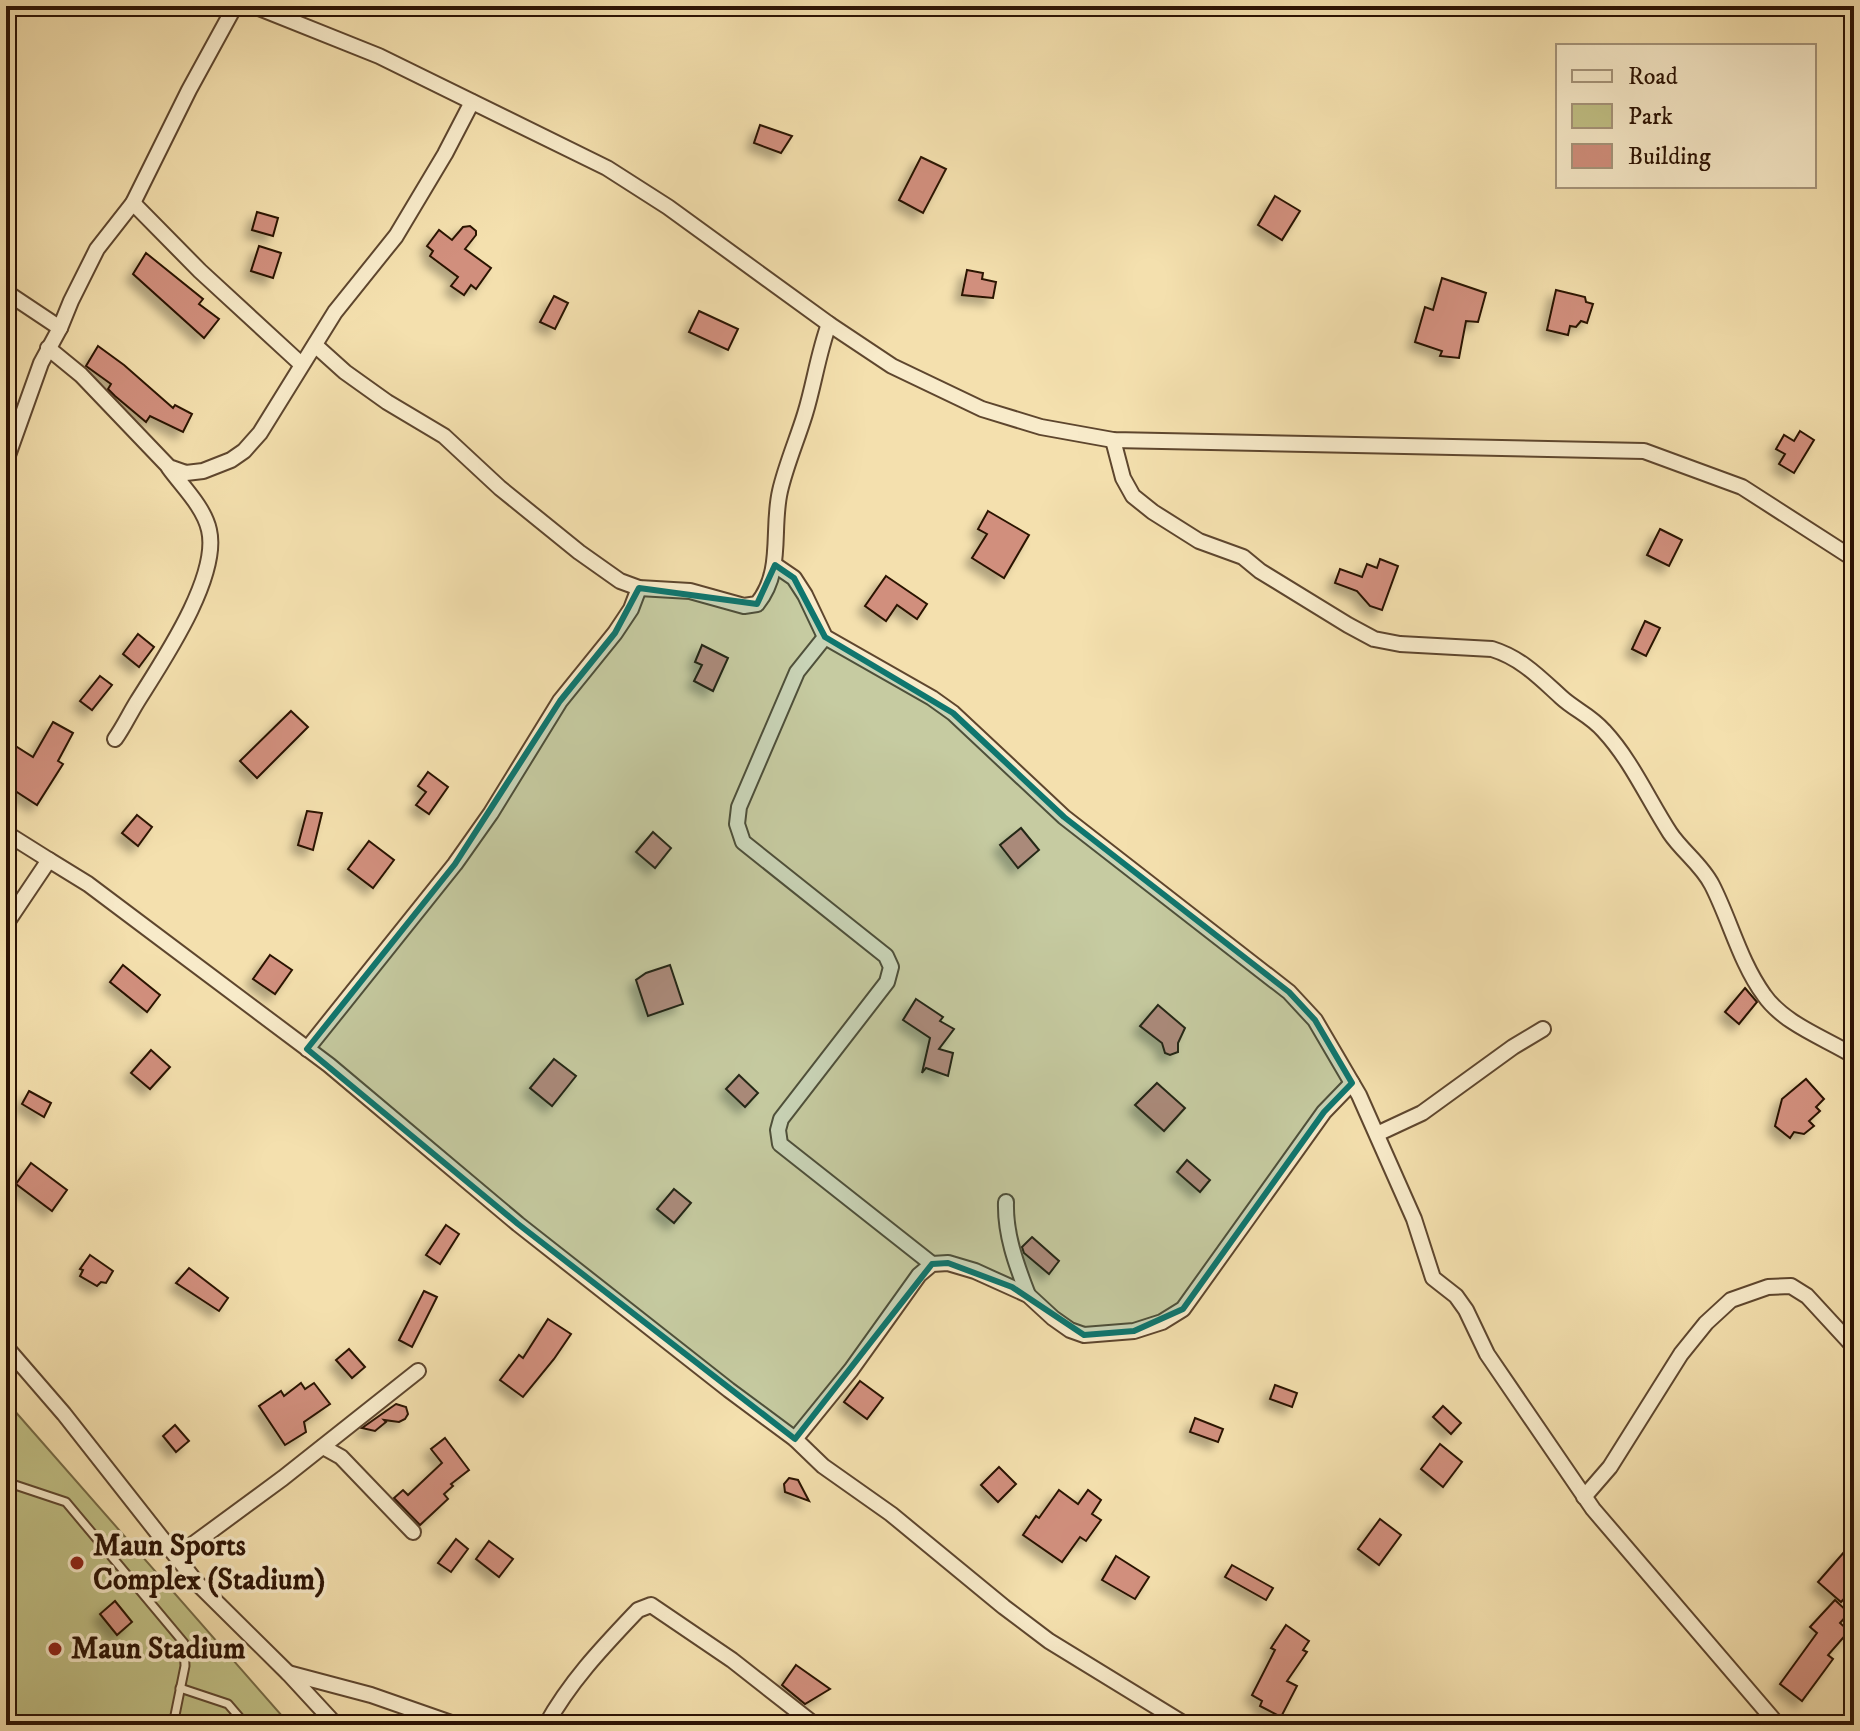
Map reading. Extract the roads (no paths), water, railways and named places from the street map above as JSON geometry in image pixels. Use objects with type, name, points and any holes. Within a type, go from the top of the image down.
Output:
[{"type":"street","points":[[6,461],[48,348],[97,249],[133,203],[235,6]]},
{"type":"street","points":[[254,6],[379,56],[619,176],[668,207],[892,366],[982,409],[1041,427],[1113,440],[1644,451],[1742,487],[1854,559]]},
{"type":"street","points":[[169,467],[186,473],[203,471],[231,460],[244,451],[271,419],[301,364],[335,312],[396,236],[472,102]]},
{"type":"street","points":[[133,203],[200,271],[301,364]]},
{"type":"street","points":[[6,292],[60,328]]},
{"type":"street","points":[[315,345],[345,372],[387,402],[456,445],[500,488],[620,581],[639,588],[690,591],[744,606],[757,604],[765,595],[775,565],[779,492],[806,411],[818,356],[829,324]]},
{"type":"street","points":[[48,348],[81,375],[169,467],[209,529],[210,559],[197,593],[158,671],[115,739]]},
{"type":"street","points":[[1113,440],[1123,478],[1133,496],[1199,541],[1243,557],[1304,599],[1374,639],[1400,644],[1492,649],[1505,653],[1525,664],[1569,704],[1588,714],[1621,751],[1671,834],[1711,883],[1727,924],[1765,997],[1811,1032],[1854,1056]]},
{"type":"street","points":[[775,565],[794,578],[825,637],[953,713],[1064,817],[1289,992],[1315,1020],[1352,1083],[1377,1134],[1414,1219],[1433,1278],[1456,1296],[1466,1310],[1487,1354],[1584,1497],[1733,1676],[1778,1725]]},
{"type":"street","points":[[307,1049],[455,864],[491,813],[560,701],[631,609],[639,588]]},
{"type":"street","points":[[825,637],[807,657],[792,683],[739,807],[737,824],[743,842],[886,956],[891,967],[887,982],[781,1119],[778,1130],[780,1144],[932,1264]]},
{"type":"street","points":[[6,833],[88,884],[329,1065],[518,1224],[1049,1641],[1186,1725]]},
{"type":"street","points":[[6,924],[49,860]]},
{"type":"street","points":[[1377,1134],[1422,1113],[1543,1029]]},
{"type":"street","points":[[795,1439],[851,1370],[919,1275],[932,1264],[948,1263],[975,1271],[1028,1295],[1053,1318],[1084,1335],[1134,1331],[1162,1322],[1183,1309],[1324,1112],[1352,1083]]},
{"type":"street","points":[[1006,1202],[1005,1221],[1015,1262],[1028,1295]]},
{"type":"street","points":[[1584,1497],[1610,1467],[1681,1354],[1706,1323],[1731,1300],[1768,1287],[1791,1286],[1807,1296],[1854,1347]]},
{"type":"street","points":[[6,1347],[64,1414],[197,1583],[336,1725]]},
{"type":"street","points":[[177,1556],[323,1447],[418,1371]]},
{"type":"street","points":[[323,1447],[341,1457],[413,1532]]},
{"type":"street","points":[[546,1725],[581,1672],[638,1610],[651,1605],[732,1660],[815,1725]]},
{"type":"street","points":[[288,1673],[371,1695],[457,1725]]},
{"type":"lane","points":[[6,1482],[66,1502],[184,1643],[185,1666],[173,1725]]},
{"type":"lane","points":[[180,1688],[228,1704],[246,1725]]},
{"type":"place","name":"Maun Sports Complex (Stadium)","points":[[77,1563]]},
{"type":"place","name":"Maun Stadium","points":[[55,1649]]}]
